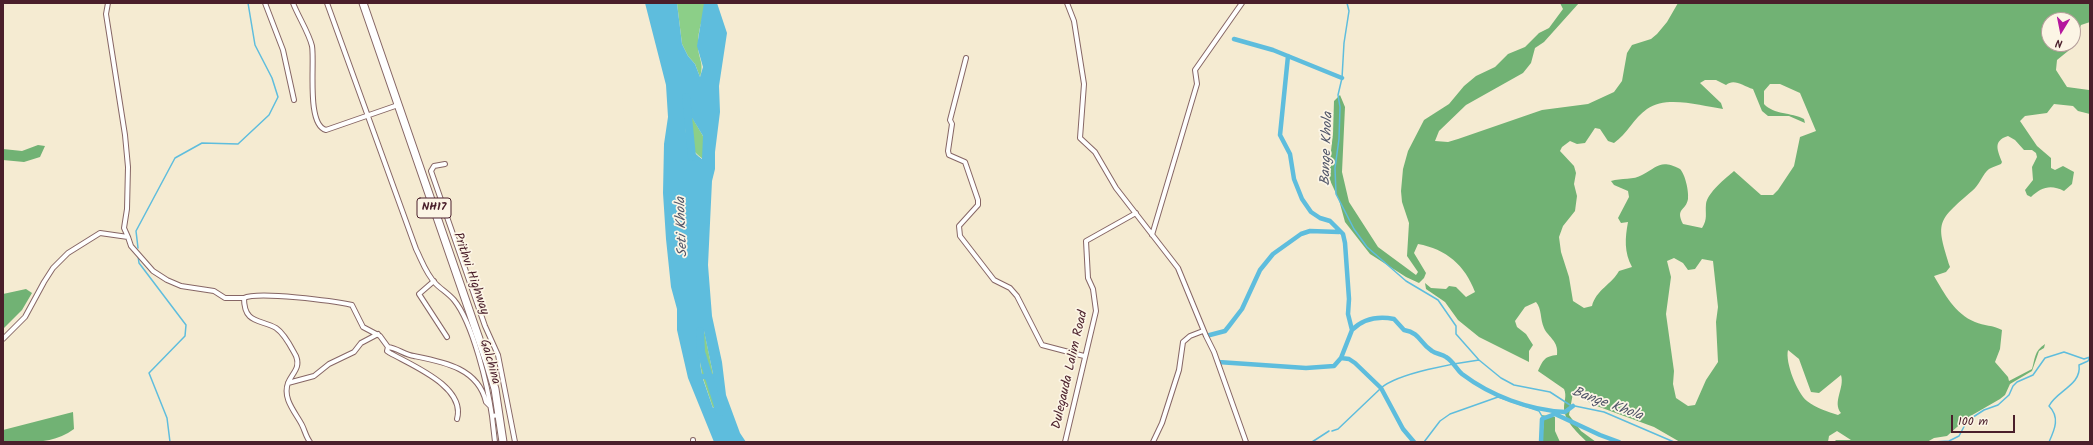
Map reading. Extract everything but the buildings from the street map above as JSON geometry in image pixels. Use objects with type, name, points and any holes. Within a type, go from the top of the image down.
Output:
[{"type":"highway","name":"Prithvi Highway","points":[[363,3],[485,355],[495,389],[503,442]]},
{"type":"street","points":[[108,3],[106,14],[126,143],[127,209],[124,228],[131,246],[153,270],[167,280],[187,288],[214,291],[225,298],[244,298],[253,295],[352,305],[363,327],[378,334],[388,347],[387,351],[431,375],[456,399],[460,410],[457,419]]},
{"type":"street","points":[[265,3],[283,50],[294,100]]},
{"type":"street","points":[[293,3],[311,44],[314,57],[312,95],[320,125],[326,130],[398,105]]},
{"type":"street","name":"Galchina","points":[[327,3],[416,249],[425,270],[454,300],[467,324],[490,406],[494,442]]},
{"type":"street","points":[[1067,3],[1074,22],[1084,84],[1080,138],[1095,152],[1116,188],[1178,268],[1214,352],[1246,442]]},
{"type":"street","points":[[1152,234],[1197,84],[1195,70],[1242,3]]},
{"type":"street","points":[[966,58],[950,120],[952,124],[948,150],[949,155],[965,162],[978,205],[959,226],[960,236],[994,280],[1010,288],[1017,296],[1042,345],[1084,356]]},
{"type":"street","points":[[445,164],[434,166],[431,172],[485,326],[498,355],[515,442]]},
{"type":"street","name":"Dulegauda Lalim Road","points":[[1065,442],[1084,356],[1096,311],[1093,289],[1088,278],[1086,241],[1136,213]]},
{"type":"street","points":[[3,339],[25,316],[44,282],[68,253],[100,233],[128,237]]},
{"type":"street","points":[[434,281],[420,294],[447,337]]},
{"type":"street","points":[[244,298],[244,306],[247,315],[267,326],[278,329],[298,361],[297,367],[288,384],[287,395],[291,408],[310,442]]},
{"type":"street","points":[[1153,442],[1162,423],[1179,370],[1183,342],[1190,336],[1204,331]]},
{"type":"street","points":[[288,384],[314,376],[329,364],[354,352],[361,343],[378,334]]},
{"type":"street","points":[[388,347],[415,357],[438,360],[469,374],[484,394],[486,402],[490,406]]},
{"type":"street","points":[[492,416],[500,415]]},
{"type":"green space","points":[[677,3],[704,3],[705,6],[698,38],[698,48],[702,67],[700,77],[695,64],[688,56],[682,44]]},
{"type":"green space","points":[[1560,3],[1579,3],[1544,42],[1535,48],[1531,63],[1523,73],[1466,105],[1439,131],[1435,141],[1448,142],[1542,110],[1588,104],[1614,92],[1622,81],[1627,53],[1632,45],[1651,39],[1657,34],[1667,22],[1678,3],[2090,3],[2090,22],[2081,25],[2081,12],[2041,12],[2041,52],[2067,52],[2057,60],[2056,70],[2067,87],[2089,90],[2090,114],[2078,111],[2073,106],[2054,104],[2047,113],[2025,116],[2020,121],[2037,146],[2051,158],[2051,168],[2055,170],[2063,166],[2074,172],[2072,184],[2064,191],[2050,187],[2042,189],[2031,197],[2027,195],[2025,190],[2033,180],[2032,167],[2037,157],[2036,153],[2032,150],[2024,150],[2015,140],[2008,136],[2003,138],[1998,144],[2002,162],[2001,164],[1990,168],[1987,171],[1974,189],[1951,210],[1942,224],[1942,240],[1950,267],[1946,272],[1934,276],[1951,302],[1962,314],[1975,322],[2002,330],[2000,349],[1995,362],[2008,377],[2009,381],[2032,369],[2037,352],[2045,344],[2044,348],[2039,351],[2032,371],[2010,384],[2005,395],[1967,418],[1947,436],[1934,438],[1927,442],[1834,442],[1836,440],[1851,440],[1837,431],[1829,436],[1828,442],[1680,442],[1654,427],[1594,405],[1573,393],[1569,415],[1581,431],[1596,442],[1587,442],[1572,427],[1566,418],[1564,408],[1564,389],[1538,371],[1545,359],[1550,356],[1557,355],[1557,350],[1555,343],[1544,328],[1536,302],[1525,307],[1515,321],[1517,327],[1526,334],[1533,345],[1529,351],[1529,362],[1479,337],[1458,320],[1445,302],[1426,289],[1425,283],[1431,288],[1446,289],[1449,286],[1456,287],[1466,297],[1475,292],[1471,282],[1460,266],[1446,254],[1428,246],[1418,244],[1414,253],[1426,273],[1424,278],[1419,283],[1406,277],[1370,254],[1345,222],[1339,200],[1328,176],[1333,134],[1334,101],[1340,95],[1345,107],[1342,172],[1349,202],[1378,247],[1416,275],[1418,272],[1407,256],[1409,223],[1402,202],[1401,191],[1403,169],[1408,151],[1424,120],[1449,104],[1464,86],[1476,76],[1495,67],[1508,54],[1525,47],[1539,33],[1549,28],[1563,9]],"holes":[[[1705,80],[1716,80],[1726,85],[1735,82],[1753,89],[1762,111],[1768,116],[1789,116],[1805,123],[1804,119],[1794,115],[1778,112],[1768,108],[1764,104],[1764,91],[1770,84],[1780,84],[1800,93],[1816,131],[1800,137],[1794,166],[1773,195],[1761,195],[1734,171],[1717,186],[1707,200],[1706,219],[1702,228],[1683,224],[1681,219],[1680,215],[1687,203],[1688,196],[1685,179],[1680,169],[1663,164],[1639,177],[1611,181],[1614,185],[1628,191],[1629,197],[1618,218],[1621,223],[1628,222],[1626,245],[1629,261],[1632,267],[1619,271],[1616,276],[1600,291],[1592,306],[1584,308],[1573,301],[1569,277],[1561,252],[1559,237],[1563,226],[1575,211],[1577,196],[1574,184],[1576,173],[1574,166],[1560,151],[1562,147],[1570,141],[1577,144],[1585,143],[1595,128],[1600,129],[1608,141],[1614,143],[1642,113],[1655,105],[1674,102],[1723,109],[1721,103],[1700,83]],[[1674,258],[1683,263],[1688,270],[1695,269],[1702,259],[1713,261],[1718,307],[1716,322],[1718,362],[1706,380],[1695,405],[1688,406],[1676,398],[1673,384],[1674,371],[1666,314],[1671,277],[1667,261]],[[1788,350],[1799,359],[1811,392],[1819,393],[1841,375],[1842,380],[1838,400],[1841,413],[1838,415],[1822,410],[1803,397],[1796,385],[1790,369],[1788,362]]]},
{"type":"green space","points":[[686,107],[703,136],[703,159],[691,147],[686,136]]},
{"type":"green space","points":[[38,145],[45,146],[40,157],[24,162],[3,160],[3,149],[22,151]]},
{"type":"green space","points":[[26,289],[32,293],[22,310],[3,329],[3,294]]},
{"type":"green space","points":[[704,330],[713,374],[702,374],[700,352]]},
{"type":"green space","points":[[703,378],[712,381],[716,390],[717,404],[713,408]]},
{"type":"green space","points":[[73,412],[74,429],[57,438],[40,442],[3,442],[3,430]]},
{"type":"green space","points":[[1541,415],[1555,417],[1555,431],[1560,442],[1542,442],[1544,419]]},
{"type":"water","points":[[645,3],[677,3],[682,44],[688,56],[695,64],[700,77],[703,67],[697,46],[704,3],[717,3],[727,33],[719,86],[720,112],[715,152],[715,169],[712,181],[708,265],[712,316],[722,362],[726,395],[740,433],[746,442],[714,442],[688,378],[677,330],[677,309],[671,287],[663,193],[664,144],[668,117],[666,85]],"holes":[[[686,108],[703,136],[702,159],[691,148],[686,136]],[[704,331],[713,374],[702,374],[700,363],[702,336]],[[703,379],[712,381],[716,390],[717,404],[713,408]]]},
{"type":"waterway","points":[[138,248],[136,231],[175,158],[202,143],[238,144],[269,115],[278,97],[272,78],[255,45],[248,3]]},
{"type":"waterway","name":"Bange Khola","points":[[1347,3],[1349,11],[1344,43],[1342,78],[1338,95],[1340,107],[1339,139],[1335,168],[1336,194],[1354,229],[1367,247],[1406,281],[1438,300],[1456,326],[1456,334],[1479,360],[1501,378],[1514,385],[1550,392],[1570,405],[1604,412],[1674,442]]},
{"type":"waterway","points":[[1234,39],[1273,50],[1342,78]]},
{"type":"waterway","points":[[1218,362],[1306,368],[1334,366],[1341,358],[1352,330],[1348,314],[1349,299],[1343,234],[1330,221],[1320,218],[1311,212],[1302,199],[1294,179],[1290,154],[1280,135],[1288,56]]},
{"type":"waterway","name":"Seti Khola","points":[[686,97],[692,157]]},
{"type":"waterway","points":[[1206,336],[1225,331],[1242,309],[1260,270],[1273,254],[1301,234],[1310,231],[1339,232]]},
{"type":"waterway","points":[[138,256],[139,263],[186,325],[185,336],[149,373],[167,418],[170,442]]},
{"type":"waterway","points":[[1352,330],[1366,320],[1377,318],[1394,319],[1404,330],[1414,333],[1428,348],[1449,359],[1462,374],[1485,389],[1524,405],[1551,411],[1565,412],[1573,406]]},
{"type":"waterway","name":"Seti Khola","points":[[700,331],[701,352],[720,412]]},
{"type":"waterway","points":[[1933,442],[1949,441],[1959,436],[1967,421],[1984,410],[1998,405],[2009,395],[2013,386],[2017,382],[2033,375],[2045,358],[2064,352],[2084,359],[2090,357]]},
{"type":"waterway","points":[[2049,442],[2055,428],[2054,414],[2049,406],[2057,396],[2073,383],[2077,378],[2079,365],[2088,361],[2090,357]]},
{"type":"waterway","points":[[1341,358],[1349,359],[1355,363],[1381,388],[1403,429],[1414,442]]},
{"type":"waterway","points":[[1381,388],[1413,373],[1442,366],[1479,360]]},
{"type":"waterway","points":[[1332,431],[1338,429],[1380,389]]},
{"type":"waterway","points":[[1424,442],[1440,421],[1450,414],[1498,397],[1539,411],[1543,418]]},
{"type":"waterway","points":[[1541,442],[1542,419],[1555,414],[1600,435],[1619,442]]},
{"type":"waterway","points":[[1312,442],[1329,431]]}]
